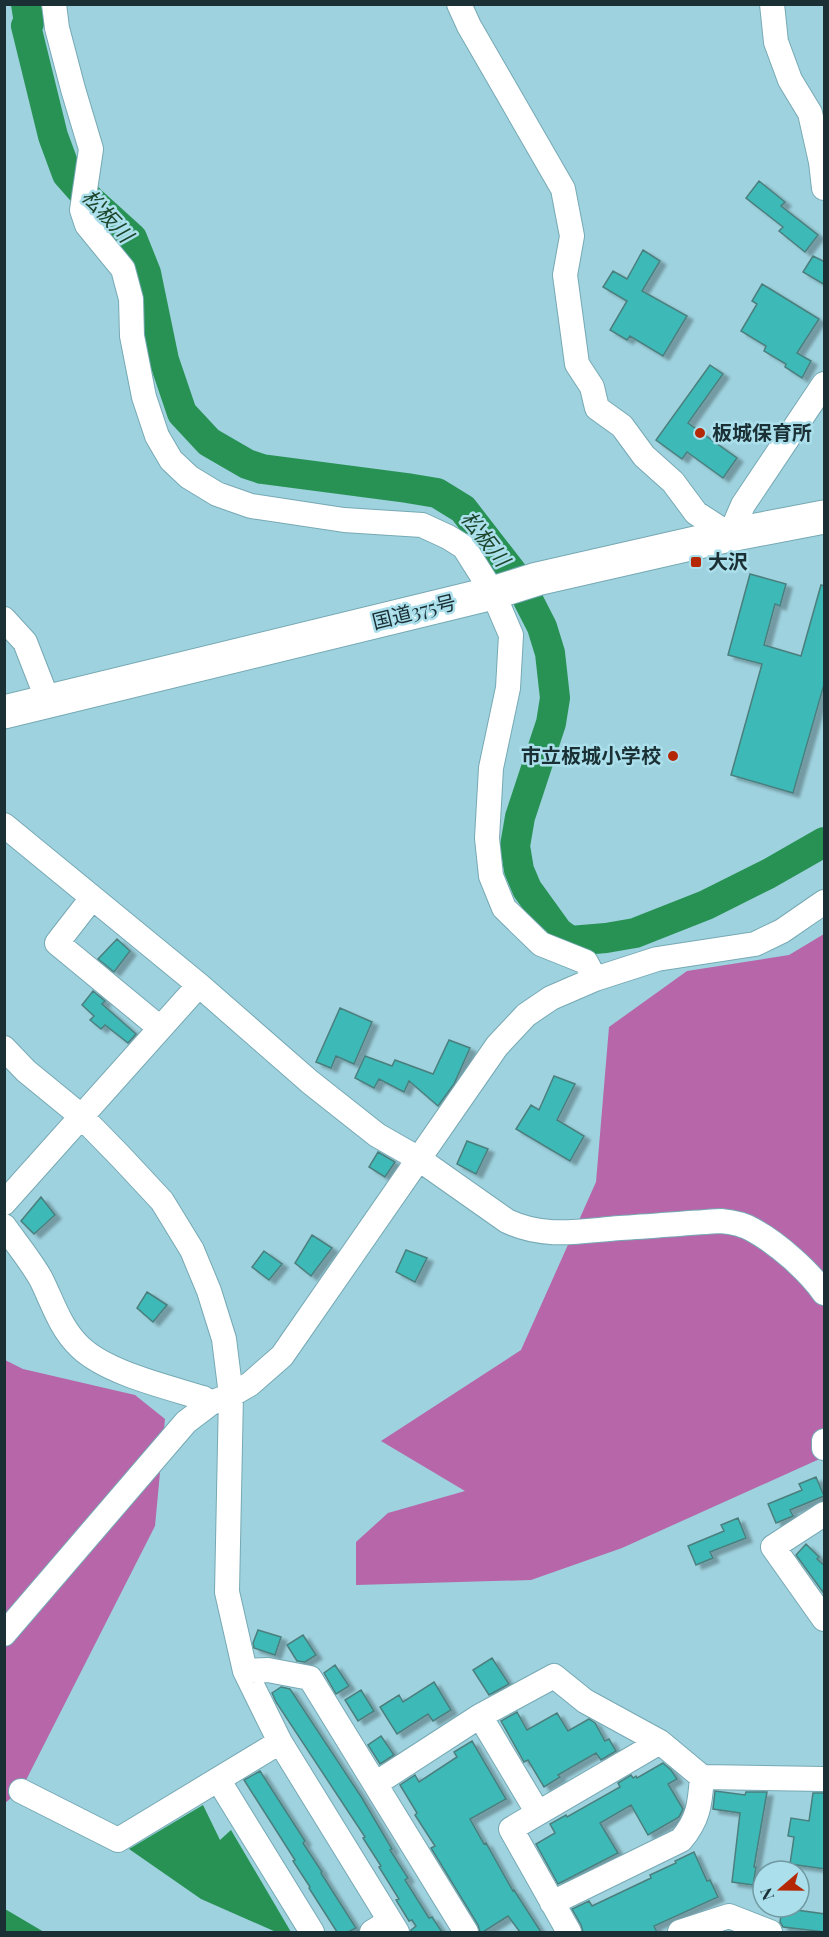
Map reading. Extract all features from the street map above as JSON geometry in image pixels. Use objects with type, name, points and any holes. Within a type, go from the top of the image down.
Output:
[{"type":"highway","name":"国道375号","points":[[4,712],[500,591],[537,579],[730,535],[825,518]]},
{"type":"street","points":[[54,4],[60,39],[91,149],[82,210],[87,225],[123,268],[131,299],[132,336],[144,397],[157,436],[171,460],[189,477],[217,494],[251,506],[344,520],[422,525],[464,547],[500,591],[511,635],[508,688],[490,768],[487,838],[491,876],[504,908],[542,944],[586,962],[595,979]]},
{"type":"street","points":[[459,4],[469,26],[563,189],[572,236],[565,275],[577,364],[592,387],[597,408],[622,426],[644,456],[673,482],[696,513],[730,535],[743,505],[825,384]]},
{"type":"street","points":[[772,4],[776,42],[790,81],[810,113],[825,188]]},
{"type":"street","points":[[4,619],[26,642],[48,701]]},
{"type":"street","points":[[4,825],[199,985],[310,1082],[369,1128],[419,1159],[515,1225],[544,1233],[721,1221],[735,1223],[753,1230],[800,1266],[825,1293]]},
{"type":"street","points":[[92,898],[57,943],[160,1028]]},
{"type":"street","points":[[4,1634],[186,1422],[221,1399],[250,1384],[282,1356],[497,1046],[526,1015],[550,998],[595,979],[657,959],[755,944],[782,931],[825,902]]},
{"type":"street","points":[[4,1203],[199,985]]},
{"type":"street","points":[[4,1048],[26,1071],[81,1116],[162,1201],[192,1250],[209,1291],[224,1339],[221,1399],[227,1592],[245,1671],[280,1742],[386,1929]]},
{"type":"street","points":[[4,1226],[40,1277],[58,1320],[79,1347],[94,1359],[126,1373],[203,1398],[221,1399]]},
{"type":"street","points":[[825,1441],[825,1448]]},
{"type":"street","points":[[825,1514],[773,1547],[825,1619]]},
{"type":"street","points":[[245,1671],[268,1670],[310,1678],[466,1932]]},
{"type":"street","points":[[375,1784],[480,1716],[554,1676],[585,1701],[660,1742],[702,1777],[825,1779]]},
{"type":"street","points":[[480,1716],[538,1814]]},
{"type":"street","points":[[21,1791],[118,1840],[280,1742]]},
{"type":"street","points":[[568,1932],[511,1829],[660,1742]]},
{"type":"street","points":[[552,1903],[681,1840],[692,1827],[699,1808],[702,1777]]},
{"type":"street","points":[[219,1781],[312,1932]]},
{"type":"street","points":[[680,1932],[729,1916],[770,1932]]},
{"type":"shaded area","points":[[824,934],[824,1457],[622,1548],[531,1580],[356,1585],[356,1542],[388,1513],[465,1491],[381,1441],[521,1350],[596,1182],[609,1027],[687,971],[789,955]]},
{"type":"shaded area","points":[[5,1360],[23,1369],[135,1395],[165,1419],[155,1526],[21,1790],[5,1803]]},
{"type":"shaded area","points":[[203,1805],[220,1840],[231,1830],[291,1932],[276,1932],[201,1899],[129,1849]]},
{"type":"shaded area","points":[[5,1909],[44,1932],[5,1932]]},
{"type":"building","points":[[759,181],[785,202],[781,206],[818,235],[805,252],[779,231],[783,227],[746,198]]},
{"type":"building","points":[[643,250],[660,261],[642,291],[687,316],[663,356],[630,336],[627,340],[610,330],[627,301],[603,287],[613,271],[627,279]]},
{"type":"building","points":[[813,256],[825,262],[825,285],[803,272]]},
{"type":"building","points":[[762,284],[819,319],[797,353],[811,361],[802,378],[785,367],[786,364],[764,351],[766,346],[741,331],[757,304],[752,301]]},
{"type":"building","points":[[710,365],[723,374],[688,423],[737,458],[723,478],[687,452],[682,459],[656,440]]},
{"type":"building","points":[[750,574],[786,584],[780,606],[775,604],[764,645],[801,656],[821,585],[825,586],[825,681],[793,793],[731,775],[762,664],[728,655]]},
{"type":"building","points":[[117,939],[130,951],[114,972],[98,959]]},
{"type":"building","points":[[93,991],[105,1001],[102,1004],[136,1034],[128,1043],[105,1025],[101,1029],[90,1020],[94,1016],[82,1005]]},
{"type":"building","points":[[340,1008],[372,1022],[354,1064],[336,1056],[331,1068],[316,1062]]},
{"type":"building","points":[[449,1040],[470,1048],[454,1084],[438,1106],[409,1081],[404,1092],[379,1079],[374,1088],[355,1078],[365,1056],[392,1066],[395,1060],[433,1074]]},
{"type":"building","points":[[554,1076],[575,1084],[557,1120],[584,1136],[570,1161],[516,1129],[531,1105],[539,1110]]},
{"type":"building","points":[[467,1141],[488,1149],[476,1174],[457,1164]]},
{"type":"building","points":[[378,1152],[395,1162],[385,1177],[369,1167]]},
{"type":"building","points":[[41,1197],[55,1215],[34,1234],[21,1221]]},
{"type":"building","points":[[312,1235],[332,1248],[311,1276],[295,1263]]},
{"type":"building","points":[[406,1250],[427,1258],[415,1282],[396,1272]]},
{"type":"building","points":[[264,1251],[282,1264],[269,1280],[252,1267]]},
{"type":"building","points":[[147,1292],[167,1305],[153,1322],[137,1308]]},
{"type":"building","points":[[816,1477],[824,1496],[790,1510],[793,1516],[776,1523],[768,1504],[802,1490],[799,1484]]},
{"type":"building","points":[[738,1518],[746,1538],[710,1552],[713,1558],[696,1565],[688,1546],[724,1531],[721,1525]]},
{"type":"building","points":[[806,1544],[825,1566],[825,1595],[796,1555]]},
{"type":"building","points":[[258,1630],[281,1637],[275,1655],[254,1648],[253,1643]]},
{"type":"building","points":[[303,1635],[316,1655],[305,1662],[297,1661],[287,1645]]},
{"type":"building","points":[[492,1658],[509,1684],[489,1695],[473,1670]]},
{"type":"building","points":[[335,1665],[349,1686],[336,1694],[324,1673]]},
{"type":"building","points":[[434,1682],[451,1710],[433,1721],[428,1714],[397,1734],[380,1707],[399,1695],[403,1702]]},
{"type":"building","points":[[281,1687],[290,1689],[362,1798],[408,1878],[405,1880],[429,1918],[432,1917],[442,1932],[411,1932],[416,1926],[412,1920],[409,1921],[396,1900],[399,1899],[363,1838],[365,1837],[276,1702],[272,1693]]},
{"type":"building","points":[[361,1690],[374,1711],[358,1721],[345,1700]]},
{"type":"building","points":[[517,1712],[527,1730],[557,1713],[568,1731],[589,1719],[595,1723],[605,1741],[609,1739],[616,1751],[601,1760],[596,1753],[558,1775],[560,1777],[544,1787],[528,1760],[524,1762],[501,1721]]},
{"type":"building","points":[[381,1736],[394,1755],[380,1764],[368,1745]]},
{"type":"building","points":[[472,1741],[506,1799],[470,1819],[513,1891],[541,1932],[520,1932],[508,1916],[480,1932],[431,1848],[435,1846],[415,1815],[417,1813],[400,1785],[415,1775],[419,1782],[457,1757],[454,1752]]},
{"type":"building","points":[[663,1763],[677,1779],[668,1784],[683,1809],[679,1817],[648,1835],[631,1805],[600,1823],[618,1853],[558,1884],[536,1844],[555,1833],[550,1824],[620,1787],[618,1783],[631,1775],[637,1778]]},
{"type":"building","points":[[260,1771],[305,1841],[303,1843],[356,1928],[348,1932],[337,1932],[309,1888],[293,1861],[295,1860],[244,1780]]},
{"type":"building","points":[[715,1791],[745,1795],[746,1792],[767,1792],[755,1859],[751,1859],[751,1885],[732,1882],[740,1813],[713,1809]]},
{"type":"building","points":[[813,1793],[825,1793],[825,1869],[811,1867],[811,1859],[791,1859],[794,1837],[788,1836],[791,1818],[809,1821]]},
{"type":"building","points":[[694,1852],[707,1881],[710,1880],[718,1897],[654,1926],[657,1932],[583,1932],[572,1909],[589,1901],[592,1906],[651,1878],[650,1875]]},
{"type":"building","points":[[811,1912],[825,1914],[825,1932],[783,1927],[780,1919],[811,1919]]},
{"type":"waterway","name":"松板川","points":[[26,4],[29,23],[26,26],[53,136],[67,174],[89,199],[132,238],[146,273],[164,360],[182,413],[209,442],[247,464],[262,469],[437,493],[463,509],[518,580],[542,627],[550,653],[555,698],[551,723],[520,817],[515,846],[519,870],[527,889],[558,932],[570,941],[635,933],[706,905],[768,874],[824,842]]},
{"type":"place","name":"板城保育所","points":[[700,433]]},
{"type":"place","name":"大沢","points":[[696,562]]},
{"type":"place","name":"市立板城小学校","points":[[673,756]]}]
